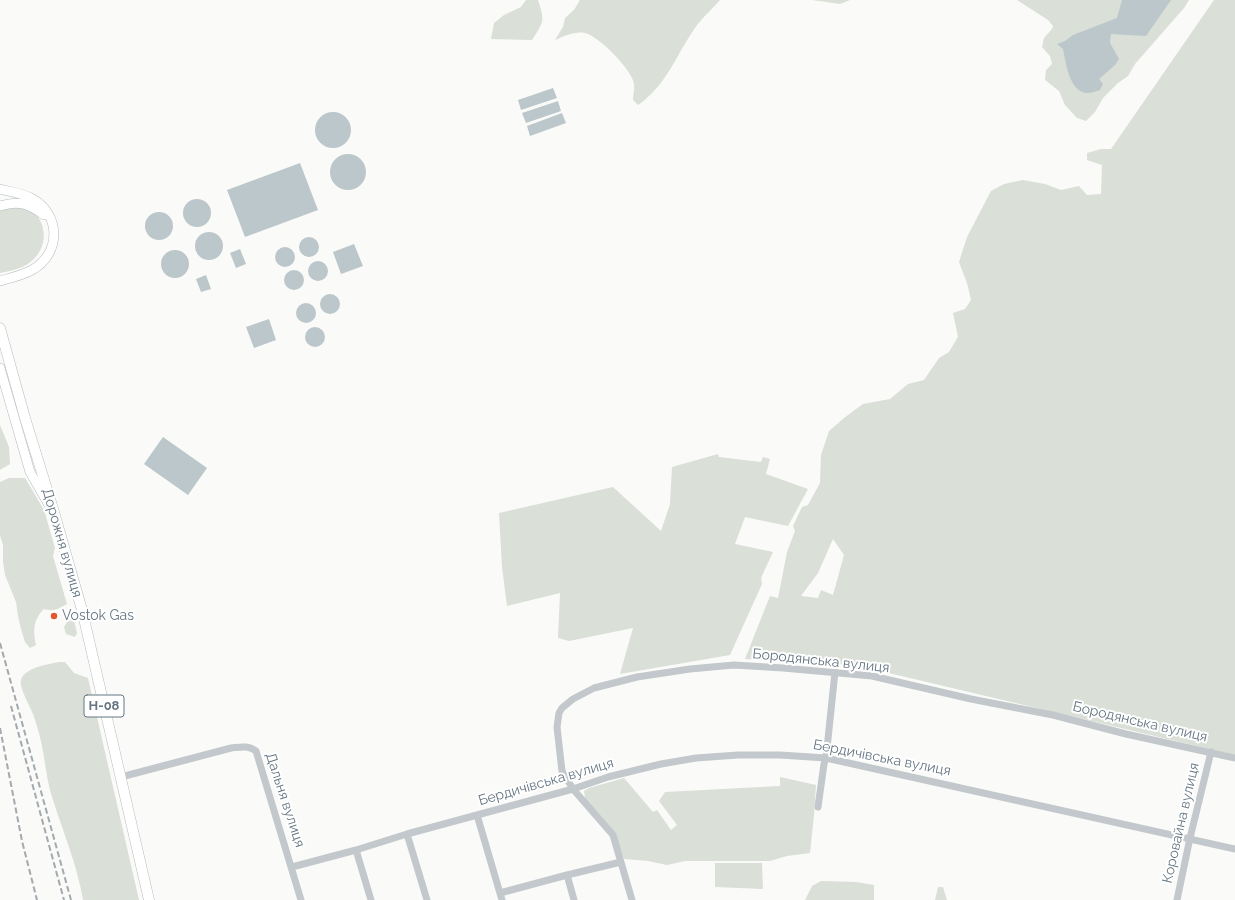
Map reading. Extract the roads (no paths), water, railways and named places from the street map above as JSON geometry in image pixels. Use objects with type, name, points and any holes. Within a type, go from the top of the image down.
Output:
[{"type":"main road","points":[[0,189],[34,199],[44,208],[52,221],[54,237],[50,252],[44,260],[33,269],[0,281]]},
{"type":"main road","points":[[0,206],[12,202],[25,203],[52,221]]},
{"type":"main road","name":"Дорожня вулиця","points":[[0,328],[82,610],[149,900]]},
{"type":"main road","points":[[0,368],[30,472],[54,512]]},
{"type":"street","name":"Бородянська вулиця","points":[[632,900],[613,835],[573,789],[562,771],[558,738],[558,721],[559,713],[566,704],[594,688],[637,677],[690,669],[734,665],[872,676],[971,699],[1053,715],[1126,734],[1235,758]]},
{"type":"street","points":[[818,807],[826,758],[835,672]]},
{"type":"street","name":"Дальня вулиця","points":[[121,777],[231,748],[246,746],[256,751],[301,900]]},
{"type":"street","name":"Коровайна вулиця","points":[[1177,900],[1190,838],[1211,752]]},
{"type":"street","name":"Бердичівська вулиця","points":[[292,867],[573,789],[608,777],[696,758],[738,755],[780,755],[826,758],[1235,849]]},
{"type":"street","points":[[477,815],[501,897],[567,874],[621,862]]},
{"type":"street","points":[[407,834],[427,900]]},
{"type":"street","points":[[356,850],[371,900]]},
{"type":"street","points":[[567,874],[574,900]]},
{"type":"railway","points":[[0,643],[71,900]]},
{"type":"railway","points":[[11,706],[64,900]]},
{"type":"railway","points":[[0,728],[22,841],[37,900]]},
{"type":"place","name":"Vostok Gas","points":[[54,616]]}]
